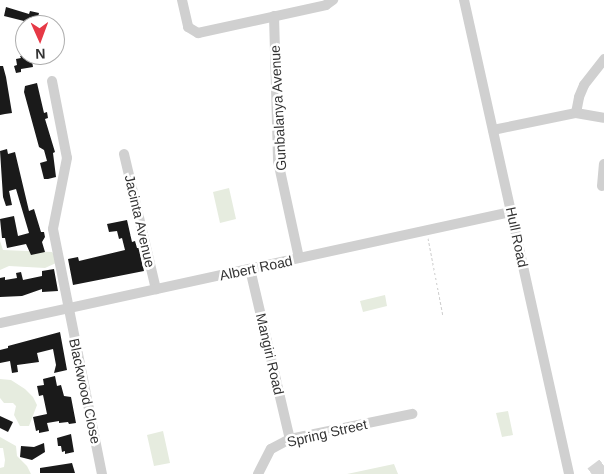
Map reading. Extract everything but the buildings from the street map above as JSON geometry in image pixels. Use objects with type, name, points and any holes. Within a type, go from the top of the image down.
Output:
[{"type":"street","points":[[182,0],[188,27],[198,33],[326,5],[333,0]]},
{"type":"street","name":"Hull Road","points":[[464,0],[569,474]]},
{"type":"street","name":"Gunbalanya Avenue","points":[[274,16],[278,161],[299,258]]},
{"type":"street","points":[[576,113],[578,97],[584,85],[604,59]]},
{"type":"street","name":"Blackwood Close","points":[[52,81],[66,158],[53,229],[102,474]]},
{"type":"street","points":[[493,130],[576,113],[604,118]]},
{"type":"street","name":"Jacinta Avenue","points":[[124,154],[156,289]]},
{"type":"street","points":[[602,186],[604,164]]},
{"type":"street","name":"Albert Road","points":[[0,323],[511,212]]},
{"type":"street","name":"Mangiri Road","points":[[250,269],[290,439]]},
{"type":"street","name":"Spring Street","points":[[258,474],[271,449],[290,439],[412,414]]},
{"type":"path","points":[[426,231],[443,316]]},
{"type":"shaded area","points":[[229,188],[236,219],[220,223],[213,192]]},
{"type":"shaded area","points":[[0,241],[3,250],[52,252],[56,258],[56,263],[45,268],[9,266],[0,270]]},
{"type":"shaded area","points":[[385,295],[387,306],[363,312],[360,301]]},
{"type":"shaded area","points":[[0,379],[11,380],[33,397],[37,405],[29,426],[20,426],[14,415],[16,406],[13,403],[4,403],[0,398]]},
{"type":"shaded area","points":[[508,411],[513,435],[502,437],[496,413]]},
{"type":"shaded area","points":[[163,431],[170,463],[154,466],[147,435]]},
{"type":"shaded area","points":[[0,437],[16,446],[17,456],[27,466],[31,474],[0,474],[0,468],[4,467],[5,460],[3,448],[0,448]]},
{"type":"shaded area","points":[[394,464],[398,474],[347,474]]},
{"type":"tunnel","points":[[592,474],[604,465]]}]
